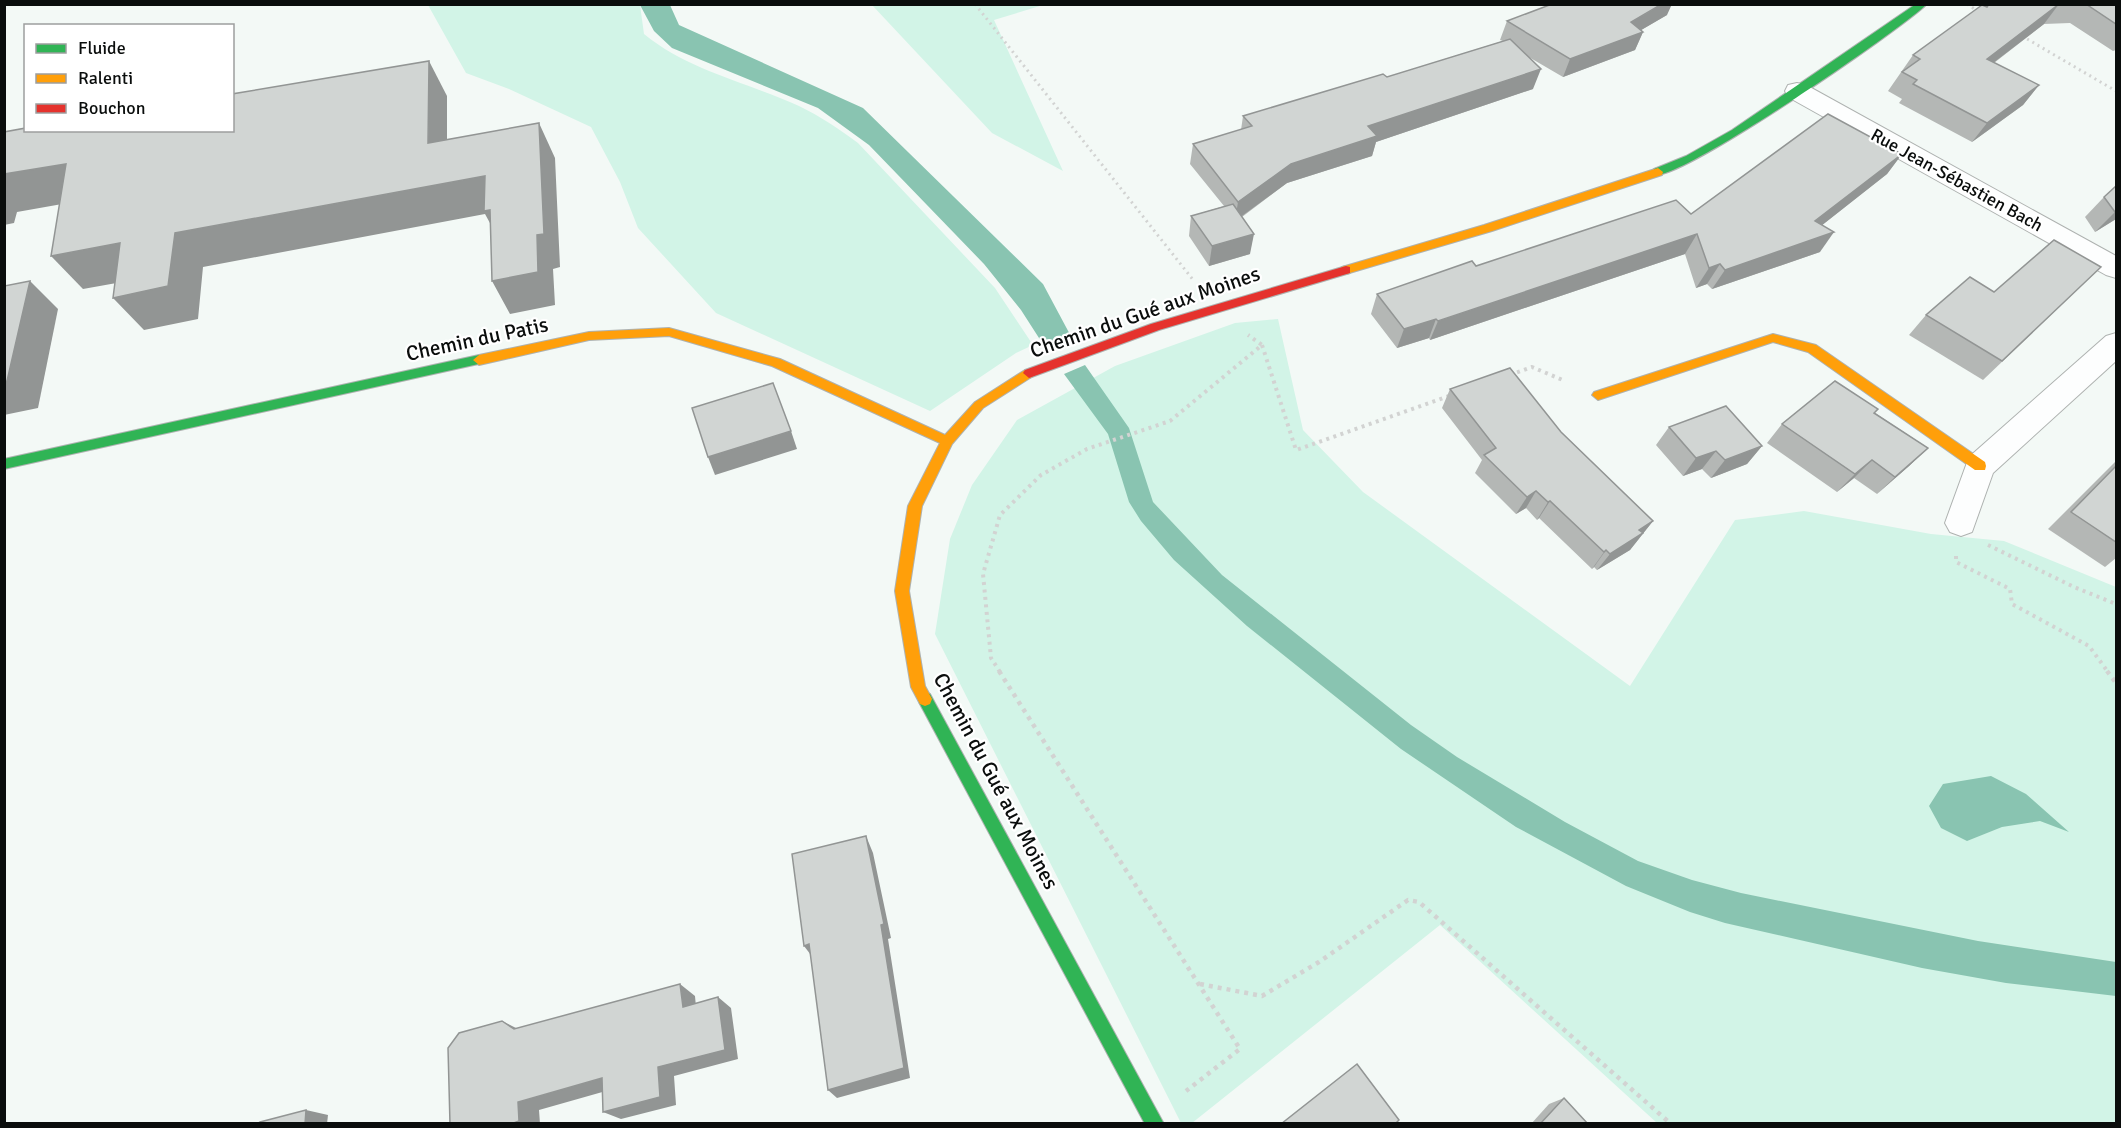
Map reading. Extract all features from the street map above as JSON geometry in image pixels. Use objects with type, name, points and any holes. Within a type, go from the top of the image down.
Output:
[{"type":"street","name":"Chemin du Gué aux Moines","points":[[1146,1121],[918,687],[902,591],[915,506],[947,441],[979,405],[1034,370],[1216,308],[1636,180],[1704,151],[1797,91],[1923,4]]},
{"type":"street","name":"Rue Jean-Sébastien Bach","points":[[1797,91],[2116,268]]},
{"type":"street","name":"Chemin du Patis","points":[[4,464],[589,336],[669,332],[776,362],[947,441]]},
{"type":"street","points":[[1598,395],[1773,338],[1812,348],[1980,466]]},
{"type":"street","points":[[1961,523],[1980,466],[2116,344]]},
{"type":"path","points":[[975,4],[1216,308],[1262,345],[1296,450],[1454,395]]},
{"type":"path","points":[[1967,4],[1987,16]]},
{"type":"path","points":[[2017,33],[2116,91]]},
{"type":"path","points":[[1146,1121],[1240,1049],[991,658],[983,574],[1000,515],[1041,475],[1087,449],[1170,421],[1262,345]]},
{"type":"path","points":[[1510,375],[1532,368],[1598,395]]},
{"type":"path","points":[[1961,523],[1965,534],[2074,587],[2116,604]]},
{"type":"path","points":[[1961,523],[1956,562],[2010,589],[2012,604],[2089,646],[2116,683]]},
{"type":"path","points":[[1199,984],[1262,996],[1319,963],[1408,900],[1419,902],[1671,1124]]},
{"type":"shaded area","points":[[428,5],[640,5],[644,34],[661,47],[699,67],[799,106],[858,143],[995,288],[1033,345],[1016,353],[930,411],[716,313],[638,228],[620,182],[591,127],[509,89],[466,73]]},
{"type":"shaded area","points":[[640,5],[670,5],[679,25],[863,108],[1043,284],[1074,342],[1048,352],[1021,310],[984,264],[869,145],[818,108],[672,48],[654,31]]},
{"type":"shaded area","points":[[872,5],[1043,5],[994,20],[1063,171],[992,133]]},
{"type":"shaded area","points":[[1278,319],[1303,430],[1363,492],[1630,686],[1735,520],[1804,511],[1931,534],[2004,541],[2116,587],[2116,1123],[1657,1123],[1440,925],[1192,1123],[1181,1123],[935,634],[950,539],[972,485],[1017,420],[1115,366],[1235,323]]},
{"type":"shaded area","points":[[1085,365],[1129,428],[1153,502],[1222,575],[1411,725],[1457,757],[1565,822],[1638,861],[1692,880],[1741,893],[1978,941],[2116,962],[2116,996],[2006,983],[1922,968],[1725,923],[1690,912],[1626,886],[1516,827],[1401,749],[1247,626],[1174,560],[1141,521],[1129,502],[1108,434],[1064,374]]},
{"type":"shaded area","points":[[1991,776],[2026,794],[2069,832],[2040,821],[2002,827],[1967,841],[1941,828],[1929,806],[1943,784]]},
{"type":"building","points":[[1552,4],[1662,4],[1631,22],[1643,32],[1570,59],[1507,21]]},
{"type":"building","points":[[1989,4],[2059,4],[1987,59],[2039,85],[1987,123],[1913,84],[1917,80],[1902,72],[1920,59],[1913,55],[1982,5],[1987,7]]},
{"type":"building","points":[[2086,4],[2116,4],[2116,24]]},
{"type":"building","points":[[1510,39],[1541,69],[1368,126],[1377,136],[1291,164],[1238,202],[1193,144],[1252,126],[1243,116],[1383,74],[1387,77]]},
{"type":"building","points":[[429,61],[428,143],[539,123],[544,234],[537,235],[538,272],[492,281],[490,210],[484,211],[485,176],[175,233],[168,286],[113,298],[120,243],[51,256],[66,164],[4,174],[4,132],[24,128],[24,132],[234,132],[234,94]]},
{"type":"building","points":[[1828,114],[1902,154],[1815,221],[1834,232],[1725,270],[1720,264],[1709,268],[1697,234],[1438,321],[1436,319],[1404,329],[1377,294],[1472,261],[1476,266],[1676,200],[1691,214]]},
{"type":"building","points":[[2116,186],[2116,211],[2115,212],[2104,197]]},
{"type":"building","points":[[1233,204],[1254,234],[1212,246],[1191,216]]},
{"type":"building","points":[[2054,240],[2101,267],[2002,361],[1926,315],[1970,277],[1994,292]]},
{"type":"building","points":[[30,281],[7,381],[4,382],[4,286]]},
{"type":"building","points":[[1510,368],[1561,432],[1653,521],[1639,530],[1643,533],[1610,554],[1606,550],[1604,552],[1550,501],[1548,502],[1536,491],[1527,497],[1484,455],[1496,448],[1450,389]]},
{"type":"building","points":[[1835,381],[1878,409],[1874,413],[1928,448],[1895,477],[1872,460],[1855,474],[1782,424]]},
{"type":"building","points":[[773,383],[791,431],[708,457],[692,408]]},
{"type":"building","points":[[1726,406],[1762,446],[1725,460],[1716,451],[1696,458],[1669,427]]},
{"type":"building","points":[[2116,466],[2116,542],[2071,512]]},
{"type":"building","points":[[866,836],[884,924],[881,925],[904,1068],[828,1090],[809,944],[804,946],[792,854]]},
{"type":"building","points":[[680,984],[683,1007],[718,997],[725,1050],[658,1067],[660,1097],[603,1112],[602,1078],[518,1102],[519,1121],[511,1124],[450,1124],[448,1048],[459,1033],[502,1021],[514,1029]]},
{"type":"building","points":[[1357,1064],[1399,1120],[1395,1124],[1281,1124]]},
{"type":"building","points":[[1564,1098],[1588,1124],[1540,1124]]},
{"type":"building","points":[[306,1110],[305,1124],[257,1124],[260,1122]]},
{"type":"traffic: fast","points":[[1658,172],[1690,159],[1736,133],[1923,4]]},
{"type":"traffic: fast","points":[[4,464],[479,360]]},
{"type":"traffic: fast","points":[[925,699],[1155,1124]]},
{"type":"traffic: slow","points":[[1346,270],[1488,228],[1658,172]]},
{"type":"traffic: slow","points":[[479,360],[589,336],[669,332],[776,362],[947,441]]},
{"type":"traffic: slow","points":[[1598,395],[1773,338],[1812,348],[1980,466]]},
{"type":"traffic: slow","points":[[925,699],[918,687],[902,591],[915,506],[947,441],[979,405],[1029,373]]},
{"type":"traffic: jam","points":[[1029,373],[1155,327],[1346,270]]}]
